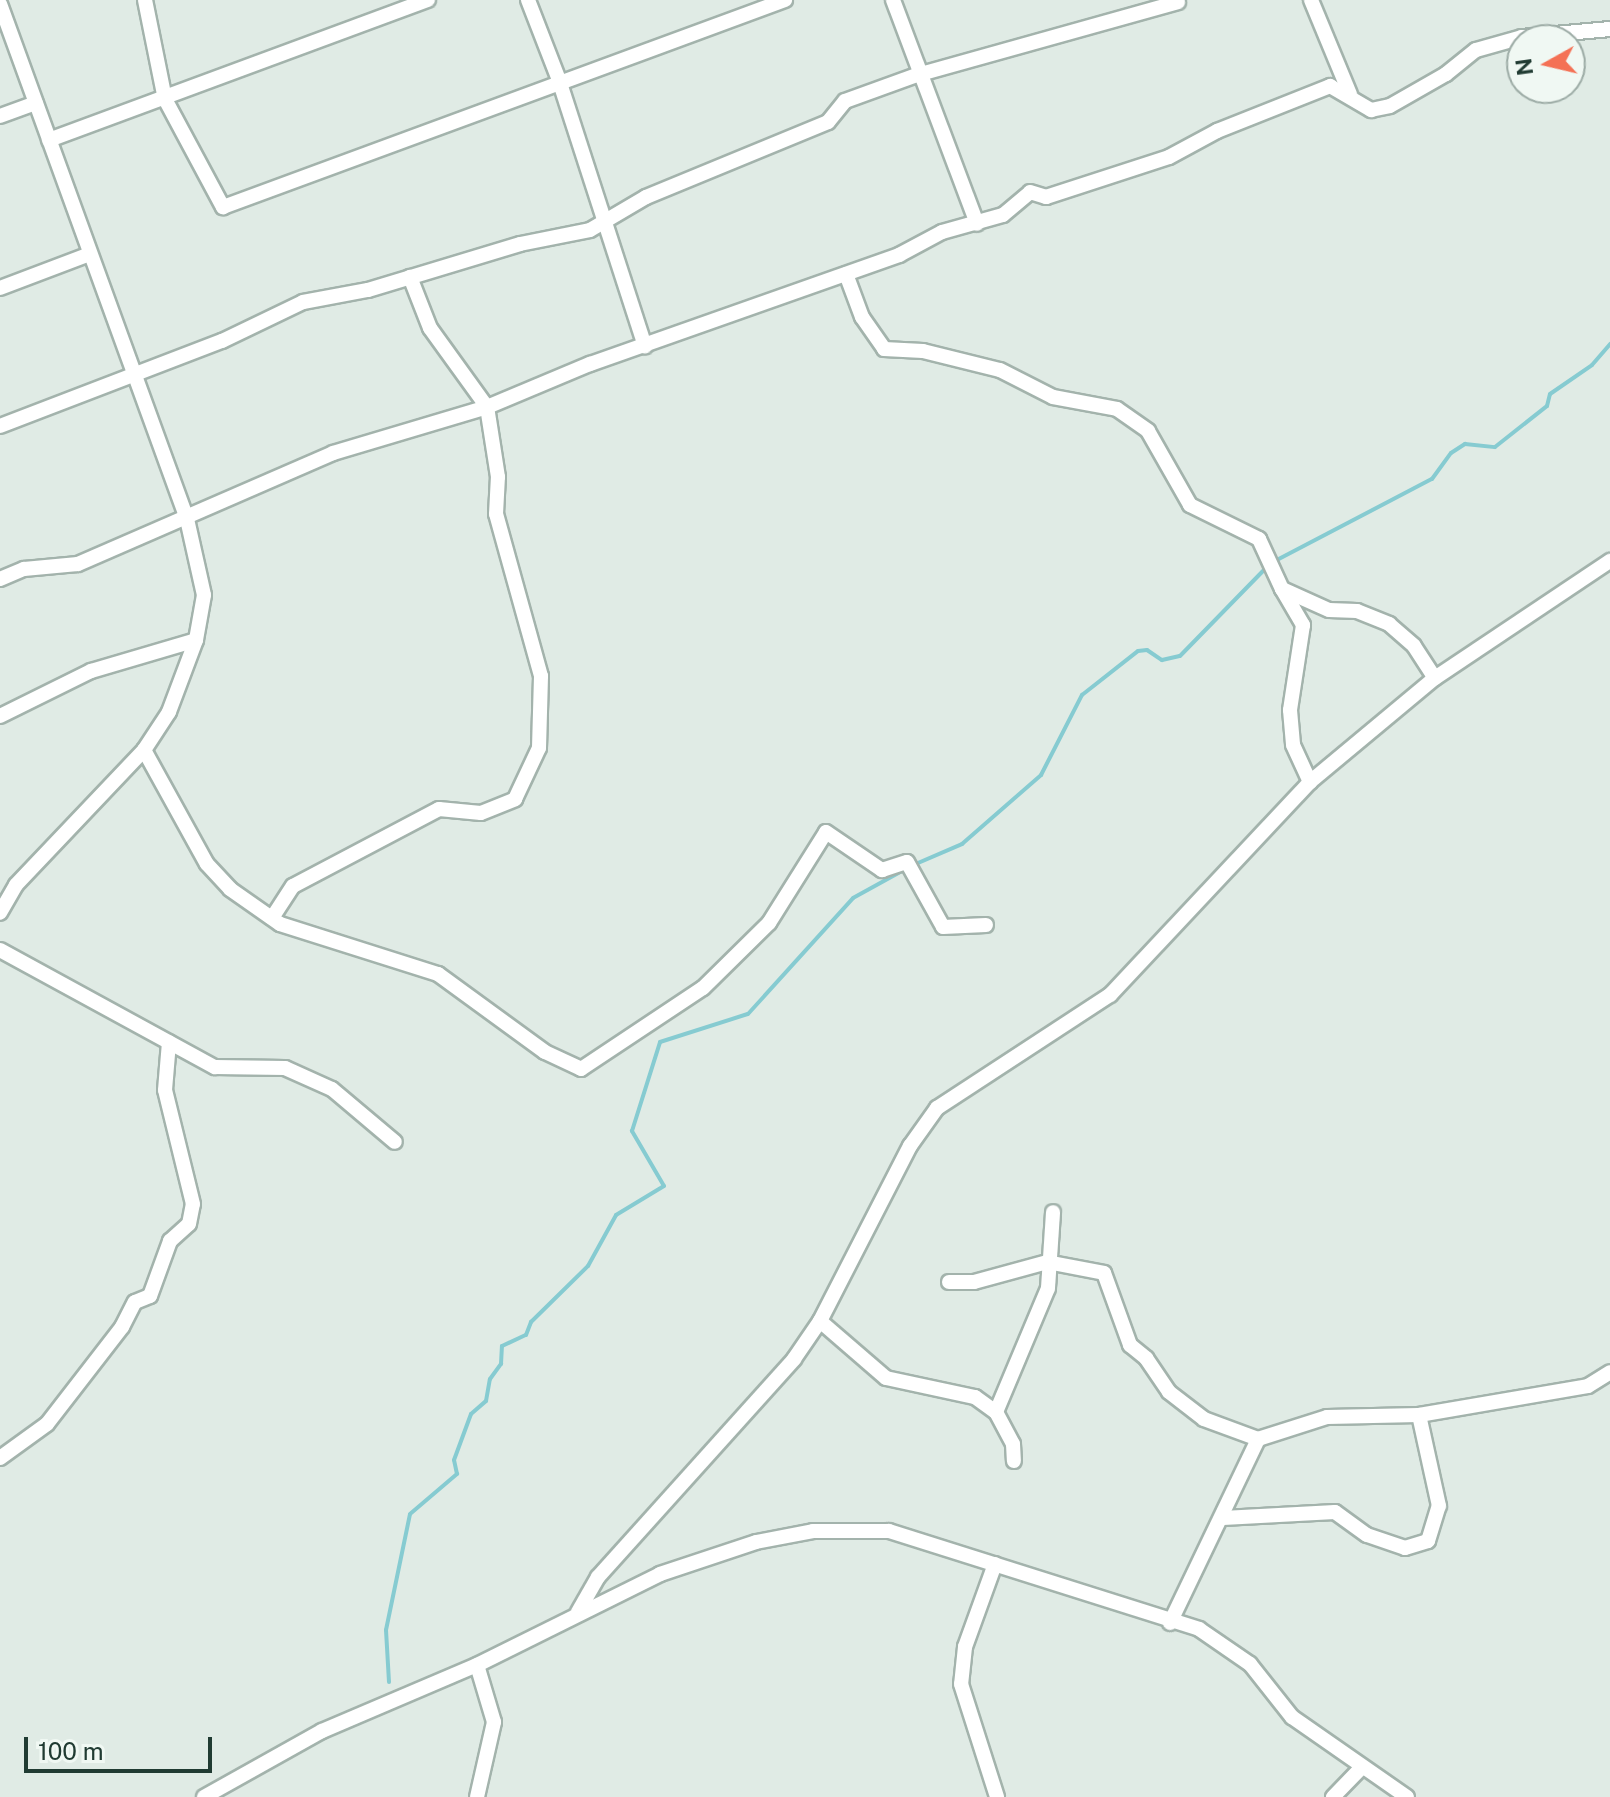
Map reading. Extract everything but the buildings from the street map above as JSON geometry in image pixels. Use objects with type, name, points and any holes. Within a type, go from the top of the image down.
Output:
[{"type":"street","points":[[145,0],[165,99],[223,207],[559,80],[785,0]]},
{"type":"street","points":[[49,140],[428,0]]},
{"type":"street","points":[[528,0],[559,80],[645,346]]},
{"type":"street","points":[[893,0],[917,75],[977,224]]},
{"type":"street","points":[[1311,0],[1350,94]]},
{"type":"street","points":[[0,426],[134,374],[303,302],[410,277],[520,244],[590,230],[646,197],[828,122],[845,101],[917,75],[1178,2]]},
{"type":"street","points":[[0,4],[187,519],[204,595],[196,640],[169,712],[144,750],[16,885],[0,913]]},
{"type":"street","points":[[0,579],[24,569],[78,564],[333,453],[487,407],[846,274],[942,232],[1003,215],[1030,192],[1046,197],[1169,157],[1217,131],[1330,86],[1350,94],[1371,110],[1390,106],[1476,50],[1522,37],[1610,29]]},
{"type":"street","points":[[0,116],[36,103]]},
{"type":"street","points":[[0,288],[90,254]]},
{"type":"street","points":[[846,274],[862,317],[884,349],[923,351],[1000,370],[1053,397],[1117,409],[1148,431],[1190,505],[1259,539],[1303,625],[1290,710],[1293,745],[1310,782]]},
{"type":"street","points":[[272,918],[293,886],[439,809],[481,813],[515,799],[539,748],[541,676],[496,514],[498,477],[487,407],[430,328],[410,277]]},
{"type":"street","points":[[578,1612],[598,1577],[794,1359],[820,1321],[910,1146],[937,1108],[1110,995],[1310,782],[1435,678],[1610,561]]},
{"type":"street","points":[[1282,589],[1329,610],[1357,611],[1389,624],[1414,646],[1435,678]]},
{"type":"street","points":[[0,716],[91,671],[196,640]]},
{"type":"street","points":[[144,750],[207,864],[230,889],[272,918],[438,974],[545,1052],[581,1069],[703,988],[769,923],[826,832],[882,870],[909,867],[943,927],[986,925]]},
{"type":"street","points":[[0,950],[215,1067],[285,1068],[332,1089],[395,1142]]},
{"type":"street","points":[[0,1458],[47,1424],[122,1327],[135,1302],[150,1296],[170,1241],[189,1224],[193,1204],[165,1090],[169,1042]]},
{"type":"street","points":[[996,1412],[1048,1288],[1047,1262],[1053,1212]]},
{"type":"street","points":[[949,1282],[974,1282],[1047,1262],[1104,1273],[1130,1345],[1146,1358],[1169,1392],[1204,1419],[1258,1439]]},
{"type":"street","points":[[820,1321],[886,1378],[975,1397],[996,1412],[1013,1444],[1014,1461]]},
{"type":"street","points":[[1170,1623],[1223,1518],[1236,1478],[1258,1439],[1288,1425],[1327,1417],[1419,1415],[1588,1386],[1610,1372]]},
{"type":"street","points":[[1223,1518],[1335,1512],[1367,1535],[1405,1548],[1428,1541],[1439,1506],[1419,1415]]},
{"type":"street","points":[[215,1795],[322,1731],[477,1665],[578,1612],[660,1574],[756,1542],[813,1531],[889,1531],[1223,1641],[1250,1664],[1292,1717],[1407,1797]]},
{"type":"street","points":[[995,1564],[965,1647],[961,1684],[997,1797]]},
{"type":"street","points":[[477,1665],[494,1722],[477,1797]]},
{"type":"street","points":[[1333,1797],[1362,1767]]},
{"type":"waterway","points":[[1273,562],[1432,479],[1451,453],[1465,444],[1495,447],[1547,406],[1550,394],[1592,365],[1610,344]]},
{"type":"waterway","points":[[911,866],[962,844],[1041,775],[1082,695],[1138,651],[1147,650],[1162,660],[1180,656],[1267,567]]},
{"type":"waterway","points":[[389,1682],[386,1630],[410,1514],[457,1474],[454,1460],[471,1414],[486,1401],[490,1379],[501,1364],[502,1346],[526,1335],[531,1322],[588,1266],[616,1215],[664,1186],[632,1131],[660,1042],[748,1014],[853,898],[904,870]]}]
